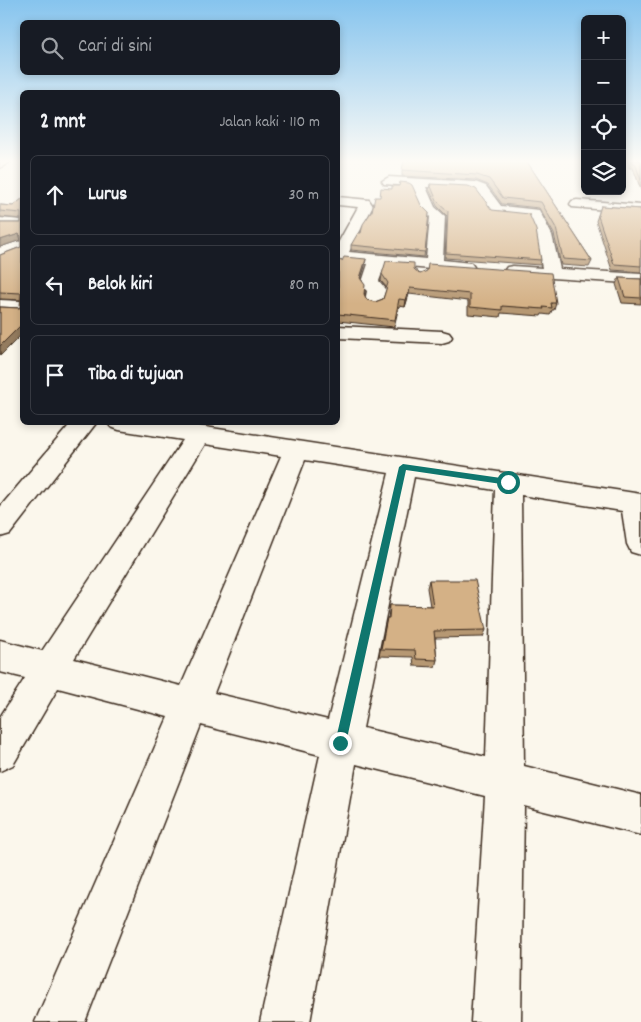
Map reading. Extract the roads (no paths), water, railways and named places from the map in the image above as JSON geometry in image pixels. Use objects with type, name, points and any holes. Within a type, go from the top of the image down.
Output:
[{"type":"street","points":[[340,253],[368,208]]},
{"type":"street","points":[[428,208],[438,216],[434,265]]},
{"type":"street","points":[[494,208],[496,210],[534,214],[539,220],[545,238],[552,273]]},
{"type":"street","points":[[624,208],[641,209]]},
{"type":"street","points":[[0,223],[20,224]]},
{"type":"street","points":[[340,256],[641,280]]},
{"type":"street","points":[[374,301],[377,289],[370,284],[370,281],[378,260]]},
{"type":"street","points":[[0,306],[20,307]]},
{"type":"street","points":[[340,332],[442,337]]},
{"type":"street","points":[[0,526],[83,425]]},
{"type":"street","points":[[138,425],[638,504],[641,544]]},
{"type":"street","points":[[0,752],[49,670],[199,434]]},
{"type":"street","points":[[60,1022],[296,451]]},
{"type":"street","points":[[285,1022],[340,743],[403,467]]},
{"type":"street","points":[[496,1022],[505,780],[508,482]]},
{"type":"street","points":[[0,656],[191,707],[505,780],[641,815]]}]
